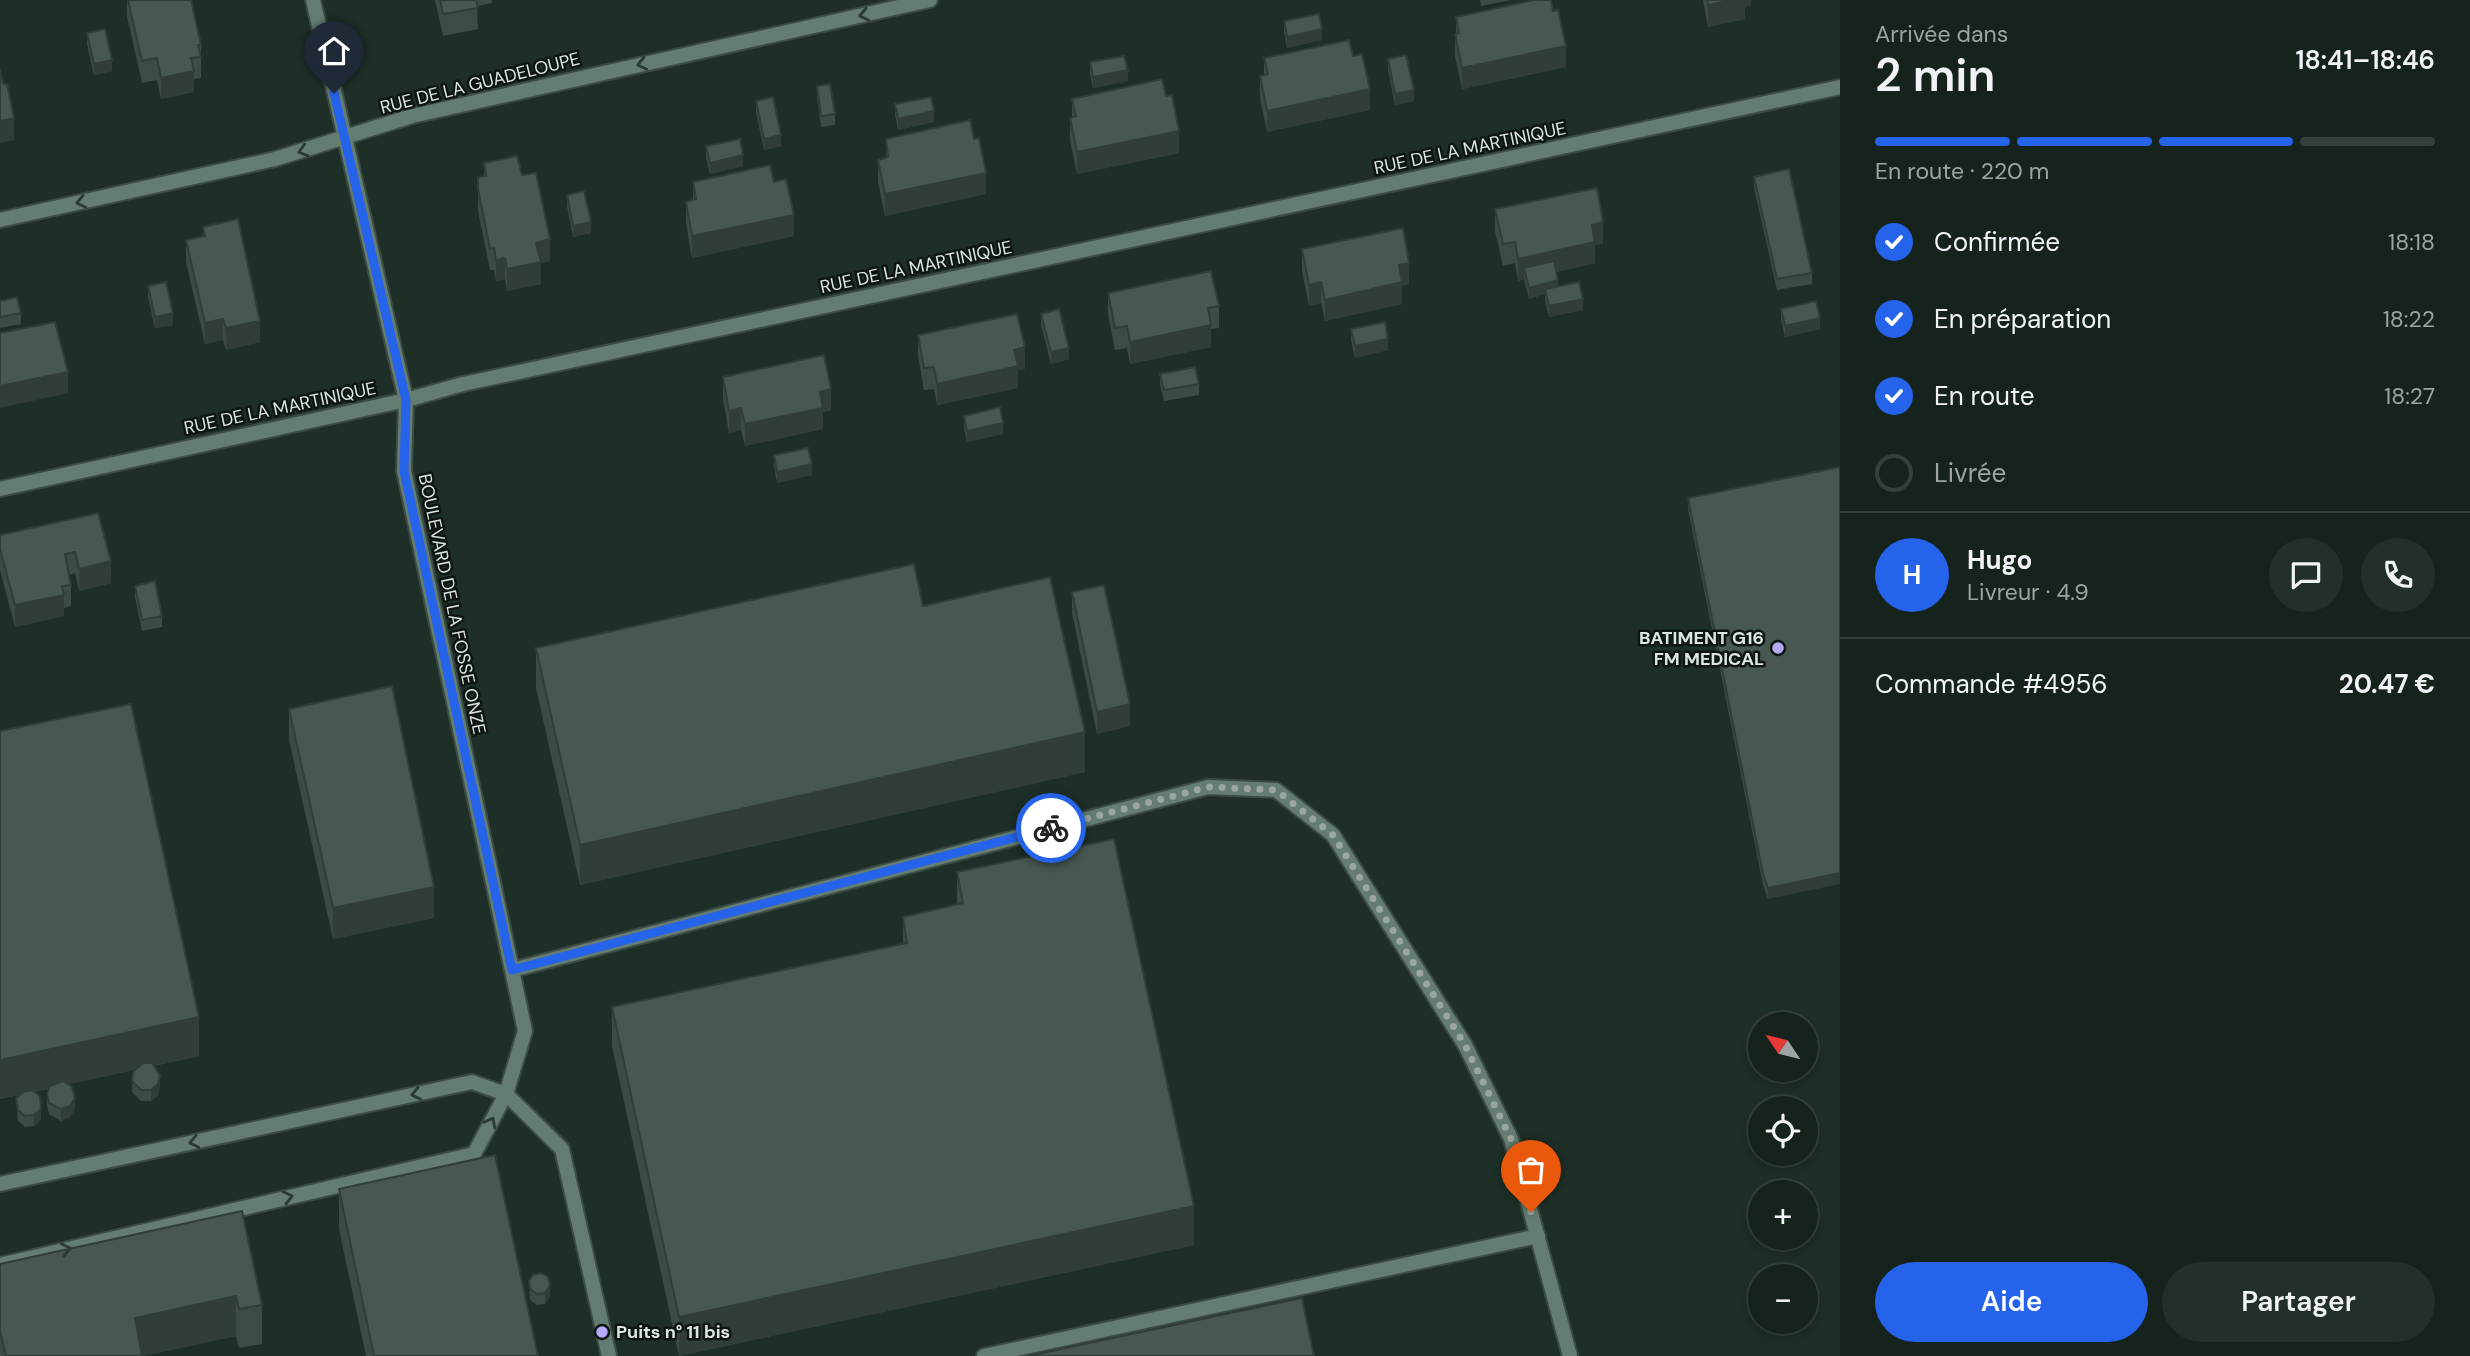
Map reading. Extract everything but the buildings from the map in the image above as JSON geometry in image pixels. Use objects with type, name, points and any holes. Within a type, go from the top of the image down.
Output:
[{"type":"street","name":"BOULEVARD DE LA FOSSE ONZE","points":[[0,1265],[474,1154],[506,1094],[525,1031],[404,471],[406,400],[313,0]]},
{"type":"street","name":"RUE DE LA GUADELOUPE","points":[[0,220],[275,159],[412,116],[930,0]]},
{"type":"street","name":"RUE DE LA MARTINIQUE","points":[[0,489],[406,400],[463,384],[1840,87]]},
{"type":"street","points":[[512,970],[1208,787],[1276,790],[1333,835],[1465,1045],[1511,1139],[1570,1356]]},
{"type":"street","points":[[0,1184],[472,1082],[506,1094],[562,1149],[610,1356]]},
{"type":"street","points":[[984,1356],[1538,1236]]},
{"type":"way so far","points":[[1051,828],[1208,787],[1276,790],[1333,835],[1465,1045],[1511,1139],[1531,1212]]},
{"type":"place","name":"BATIMENT G16 FM MEDICAL","points":[[1778,648]]},
{"type":"place","name":"Puits n° 11 bis","points":[[602,1332]]},
{"type":"route","points":[[334,93],[406,400],[404,471],[512,970],[1051,828]]}]
